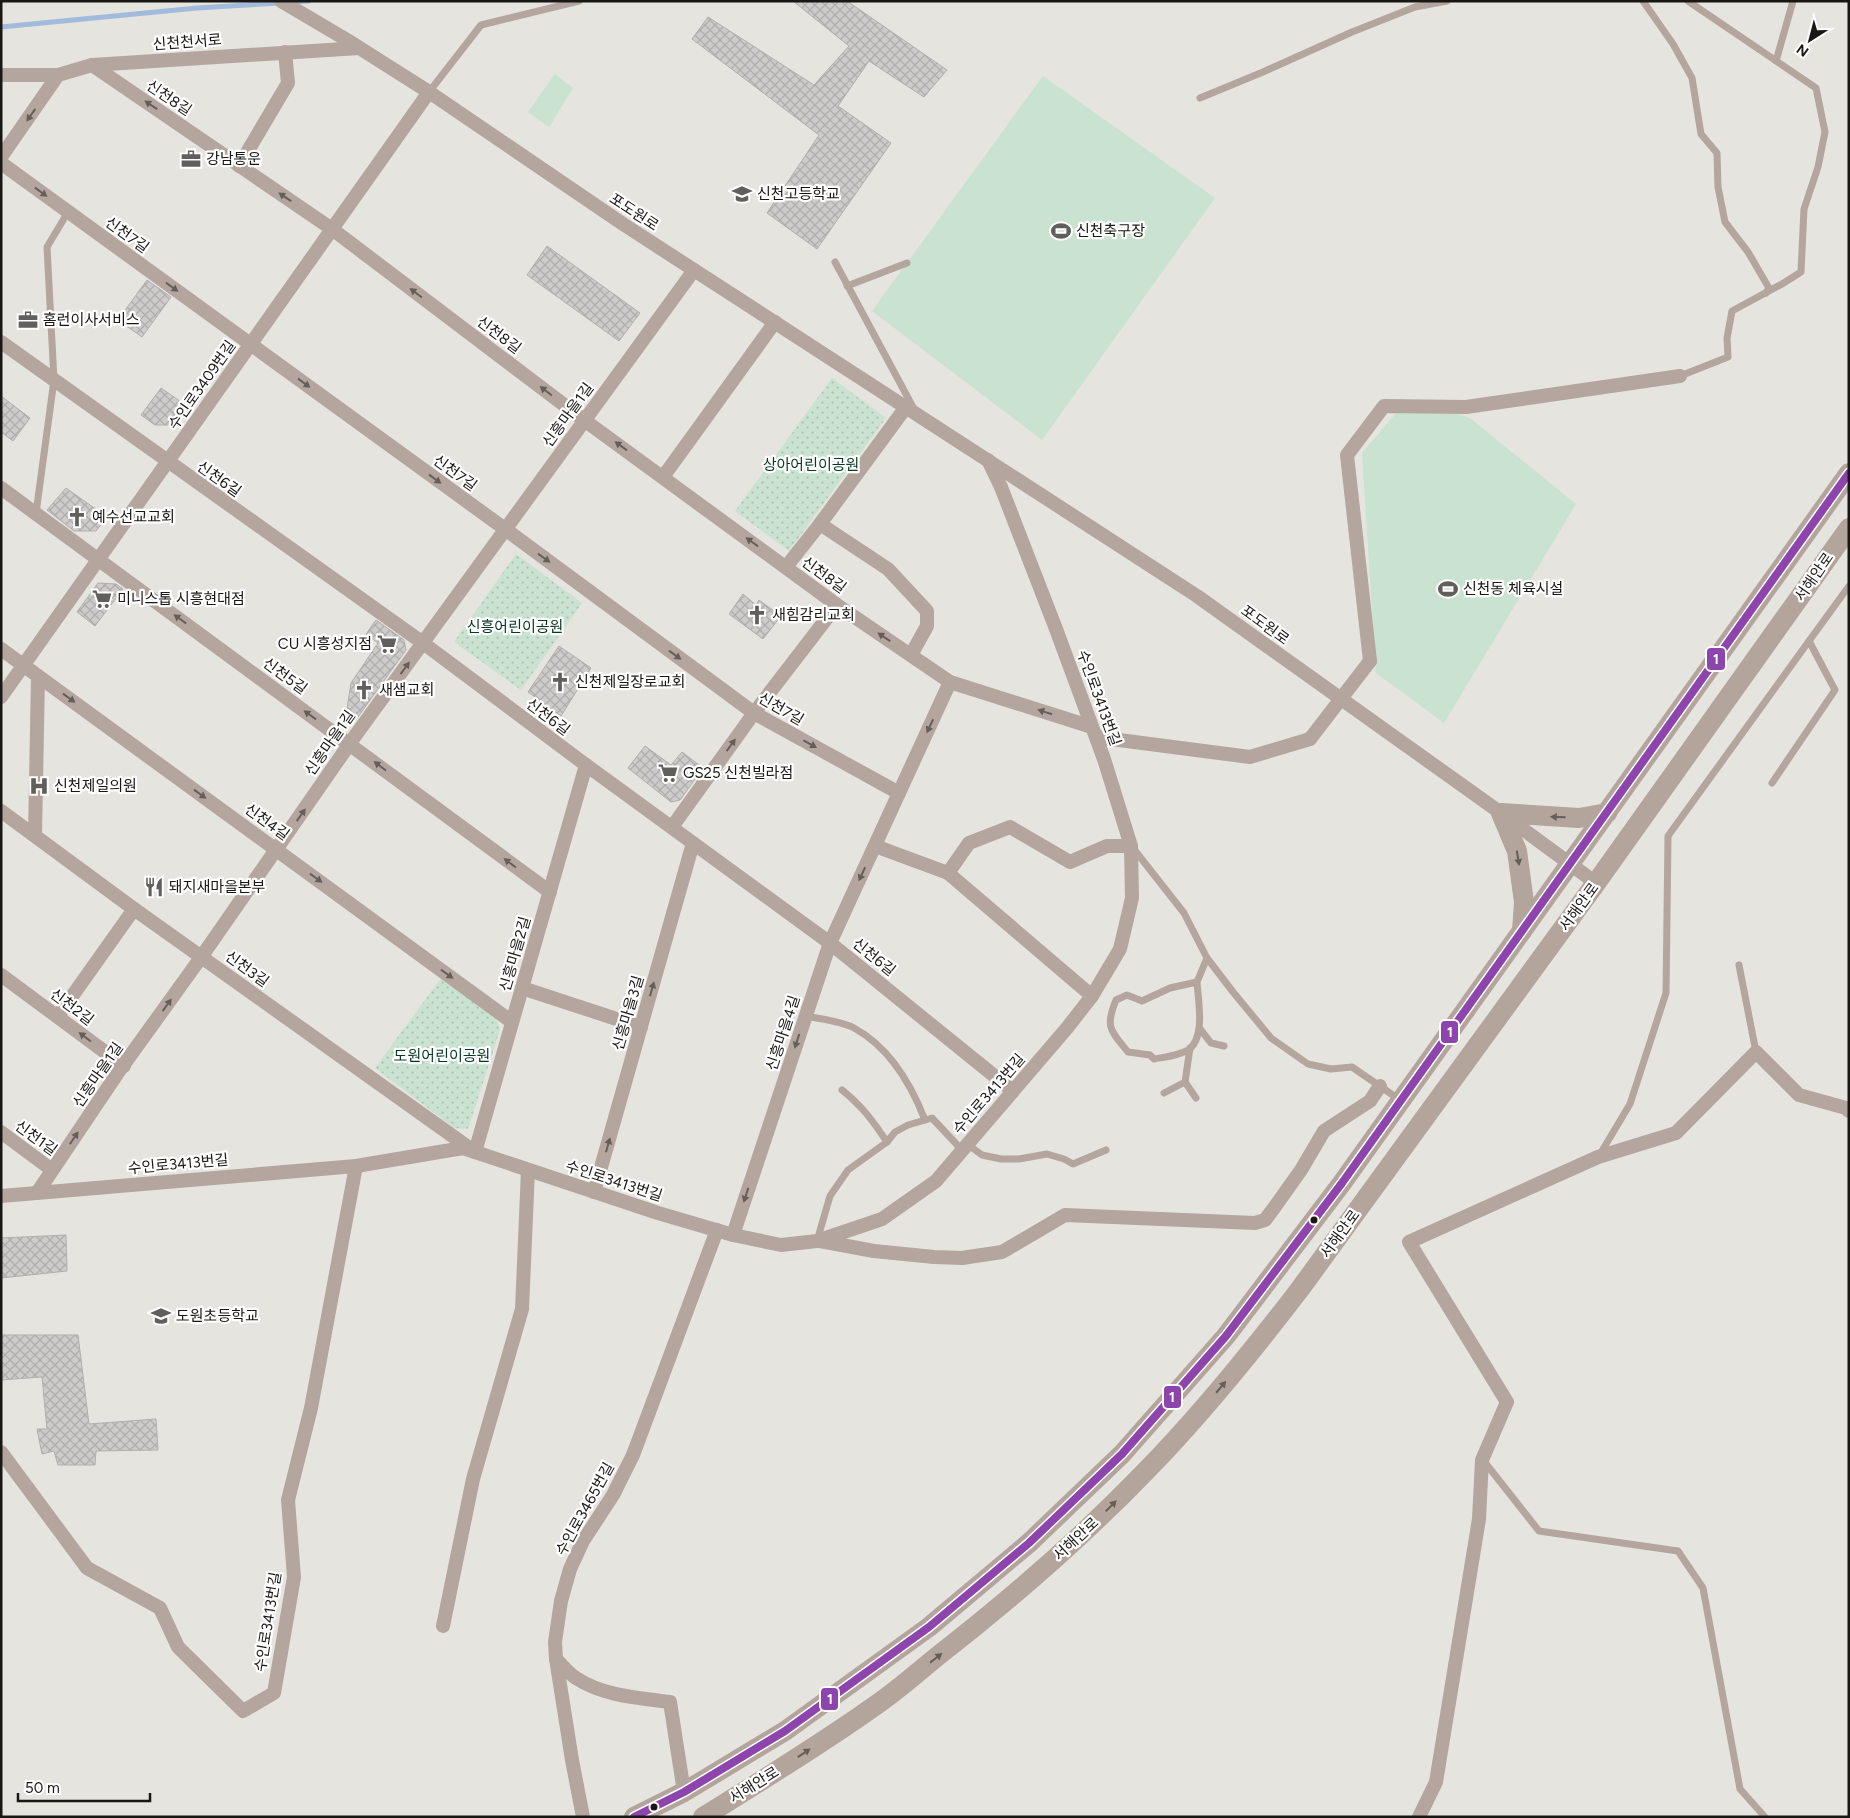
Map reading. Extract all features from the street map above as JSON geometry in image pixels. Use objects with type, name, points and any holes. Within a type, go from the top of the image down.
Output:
[{"type":"main road","name":"서해안로","points":[[634,1817],[684,1792],[785,1730],[929,1627],[1030,1543],[1115,1461],[1226,1336],[1342,1183],[1849,473]]},
{"type":"main road","name":"서해안로","points":[[703,1817],[877,1705],[1033,1580],[1144,1473],[1204,1408],[1300,1289],[1596,883],[1849,528]]},
{"type":"main road","points":[[1522,931],[1524,902],[1517,851],[1501,813],[1578,818],[1607,813]]},
{"type":"street","name":"포도원로","points":[[281,1],[347,40],[428,92],[623,224],[1197,596],[1596,883]]},
{"type":"street","name":"신천천서로","points":[[92,65],[359,48]]},
{"type":"street","points":[[239,166],[288,83],[285,52]]},
{"type":"street","points":[[1,75],[58,74],[92,65]]},
{"type":"street","name":"신천8길","points":[[92,65],[332,229],[584,420],[837,605],[950,682],[1094,732],[1250,757],[1310,739],[1370,661],[1347,455],[1384,406],[1466,407],[1680,376]]},
{"type":"street","points":[[1,157],[58,74]]},
{"type":"street","name":"수인로3409번길","points":[[1,697],[428,92]]},
{"type":"street","name":"신천7길","points":[[1,163],[505,529],[754,714],[899,793]]},
{"type":"street","name":"신흥마을1길","points":[[37,1193],[350,744],[694,270]]},
{"type":"street","points":[[663,477],[776,322]]},
{"type":"street","name":"신천6길","points":[[1,342],[423,643],[830,943],[1013,1091]]},
{"type":"street","points":[[786,567],[912,410]]},
{"type":"street","name":"수인로3413번길","points":[[1,1196],[356,1166],[463,1148],[658,1213],[733,1235],[781,1244],[817,1241],[882,1219],[936,1181],[1067,1028],[1092,996],[1120,949],[1132,898],[1131,846],[1094,732],[1018,531],[988,460]]},
{"type":"street","name":"신천5길","points":[[1,488],[550,892]]},
{"type":"street","points":[[820,524],[888,569],[927,611],[927,626],[911,655]]},
{"type":"street","points":[[672,827],[754,714],[837,605]]},
{"type":"street","name":"신천4길","points":[[1,649],[512,1022]]},
{"type":"street","points":[[34,836],[38,676]]},
{"type":"street","name":"신흥마을4길","points":[[733,1235],[830,943],[950,682]]},
{"type":"street","name":"신흥마을2길","points":[[475,1152],[586,765]]},
{"type":"street","name":"신천3길","points":[[1,811],[134,909],[475,1152]]},
{"type":"street","points":[[948,873],[969,843],[1010,826],[1070,862],[1107,846],[1131,846]]},
{"type":"street","name":"신흥마을3길","points":[[594,1192],[693,843]]},
{"type":"street","points":[[875,846],[948,873],[1092,996]]},
{"type":"street","points":[[58,1016],[134,909]]},
{"type":"street","name":"신천2길","points":[[1,975],[124,1066]]},
{"type":"street","points":[[522,988],[641,1027]]},
{"type":"street","points":[[1418,1817],[1436,1782],[1480,1519],[1482,1460],[1507,1402],[1409,1242],[1598,1157],[1676,1133],[1756,1052],[1799,1096],[1846,1108],[1849,1111]]},
{"type":"street","points":[[817,1241],[874,1251],[962,1258],[1002,1252],[1066,1215],[1255,1223],[1265,1220],[1302,1170],[1324,1131],[1370,1101],[1380,1086]]},
{"type":"street","name":"신천1길","points":[[1,1132],[52,1170]]},
{"type":"street","name":"수인로3413번길","points":[[1,1452],[87,1568],[160,1608],[178,1647],[242,1711],[274,1693],[294,1577],[288,1500],[311,1408],[356,1166]]},
{"type":"street","points":[[443,1626],[472,1478],[522,1309],[528,1170]]},
{"type":"street","name":"수인로3465번길","points":[[583,1817],[556,1659],[555,1642],[561,1600],[570,1569],[582,1541],[613,1495],[633,1455],[717,1230]]},
{"type":"street","points":[[556,1659],[575,1678],[600,1690],[670,1702],[684,1792]]},
{"type":"lane","points":[[428,92],[481,25],[579,1]]},
{"type":"lane","points":[[1200,98],[1352,32],[1415,7],[1447,1]]},
{"type":"lane","points":[[1643,1],[1673,44],[1692,78],[1701,134],[1717,153],[1718,186],[1726,222],[1748,252],[1768,288],[1766,293]]},
{"type":"lane","points":[[1680,376],[1728,358],[1727,338],[1732,311],[1801,272],[1804,209],[1818,167],[1825,132],[1816,88],[1688,1]]},
{"type":"lane","points":[[1776,61],[1794,1]]},
{"type":"lane","points":[[36,514],[54,380],[47,247],[68,212]]},
{"type":"lane","points":[[834,262],[912,410]]},
{"type":"lane","points":[[847,286],[907,263]]},
{"type":"lane","points":[[1598,1157],[1630,1104],[1666,993],[1668,836],[1849,586]]},
{"type":"lane","points":[[1772,784],[1836,690],[1809,641]]},
{"type":"lane","points":[[1131,846],[1184,913],[1207,958],[1271,1038],[1308,1064],[1331,1069],[1352,1067],[1401,1100]]},
{"type":"lane","points":[[1196,1098],[1185,1082],[1190,1048],[1200,1029],[1197,982],[1207,958]]},
{"type":"lane","points":[[1739,965],[1756,1052]]},
{"type":"lane","points":[[1190,1048],[1178,1054],[1154,1059],[1150,1055],[1128,1052],[1113,1034],[1108,1018],[1116,1000],[1128,995],[1142,1001],[1170,988],[1197,982]]},
{"type":"lane","points":[[806,1016],[853,1027],[881,1047],[901,1072],[917,1098],[925,1120]]},
{"type":"lane","points":[[1200,1029],[1211,1043],[1224,1046]]},
{"type":"lane","points":[[1164,1093],[1185,1082]]},
{"type":"lane","points":[[842,1090],[859,1104],[873,1120],[887,1142]]},
{"type":"lane","points":[[817,1241],[830,1196],[848,1170],[887,1142],[895,1132],[908,1125],[932,1118],[965,1147],[982,1155],[1001,1159],[1019,1159],[1047,1154],[1073,1164],[1106,1150]]},
{"type":"lane","points":[[1482,1460],[1539,1531],[1678,1551],[1704,1588],[1740,1789],[1765,1817]]},
{"type":"green space","points":[[555,74],[573,88],[549,127],[528,112]]},
{"type":"green space","name":"신천축구장","points":[[1043,76],[1215,198],[1042,440],[872,311]]},
{"type":"green space","name":"상아어린이공원","points":[[832,378],[886,418],[789,551],[735,511]]},
{"type":"green space","name":"신천동 체육시설","points":[[1449,411],[1470,418],[1576,504],[1444,723],[1376,673],[1362,453],[1397,412]]},
{"type":"green space","name":"신흥어린이공원","points":[[516,554],[582,603],[521,690],[454,642]]},
{"type":"green space","name":"도원어린이공원","points":[[441,978],[494,1013],[500,1030],[468,1129],[454,1128],[375,1068]]},
{"type":"building","points":[[793,1],[847,1],[947,70],[924,97],[869,61],[838,106],[891,143],[817,249],[767,213],[819,135],[692,39],[708,17],[814,85],[849,46]]},
{"type":"building","points":[[547,246],[640,313],[619,341],[527,275]]},
{"type":"building","points":[[147,280],[171,297],[142,337],[118,320]]},
{"type":"building","points":[[161,388],[187,406],[171,425],[155,425],[141,415]]},
{"type":"building","points":[[1,396],[30,418],[13,441],[1,432]]},
{"type":"building","points":[[66,488],[107,517],[96,531],[74,531],[47,510]]},
{"type":"building","points":[[98,583],[116,584],[123,589],[95,626],[77,612]]},
{"type":"building","points":[[743,594],[756,605],[759,600],[781,616],[763,639],[729,614]]},
{"type":"building","points":[[376,620],[404,640],[406,650],[355,721],[346,715],[351,683],[378,643],[366,634]]},
{"type":"building","points":[[559,646],[591,668],[561,716],[528,692]]},
{"type":"building","points":[[645,746],[671,765],[682,752],[703,768],[680,800],[671,802],[628,768]]},
{"type":"building","points":[[66,1235],[67,1271],[1,1278],[1,1238]]},
{"type":"building","points":[[1,1335],[78,1335],[89,1424],[156,1419],[158,1450],[96,1451],[95,1465],[58,1465],[54,1451],[42,1454],[37,1429],[47,1429],[42,1377],[1,1380]]},
{"type":"waterway","points":[[291,2],[309,1]]},
{"type":"waterway","points":[[1,27],[197,8],[280,3]]},
{"type":"transit line","name":"1","points":[[634,1817],[684,1792],[785,1731],[929,1627],[1029,1543],[1122,1454],[1226,1336],[1342,1183],[1849,473]]},
{"type":"place","name":"강남통운","points":[[191,159]]},
{"type":"place","name":"신천고등학교","points":[[742,194]]},
{"type":"place","name":"신천축구장","points":[[1061,231]]},
{"type":"place","name":"홈런이사서비스","points":[[28,320]]},
{"type":"place","name":"예수선교교회","points":[[77,517]]},
{"type":"place","name":"신천동 체육시설","points":[[1448,589]]},
{"type":"place","name":"미니스톱 시흥현대점","points":[[102,599]]},
{"type":"place","name":"새힘감리교회","points":[[757,615]]},
{"type":"place","name":"CU 시흥성지점","points":[[387,644]]},
{"type":"place","name":"신천제일장로교회","points":[[560,682]]},
{"type":"place","name":"새샘교회","points":[[364,690]]},
{"type":"place","name":"GS25 신천빌라점","points":[[668,773]]},
{"type":"place","name":"신천제일의원","points":[[39,786]]},
{"type":"place","name":"돼지새마을본부","points":[[154,887]]},
{"type":"place","name":"도원초등학교","points":[[161,1316]]}]
